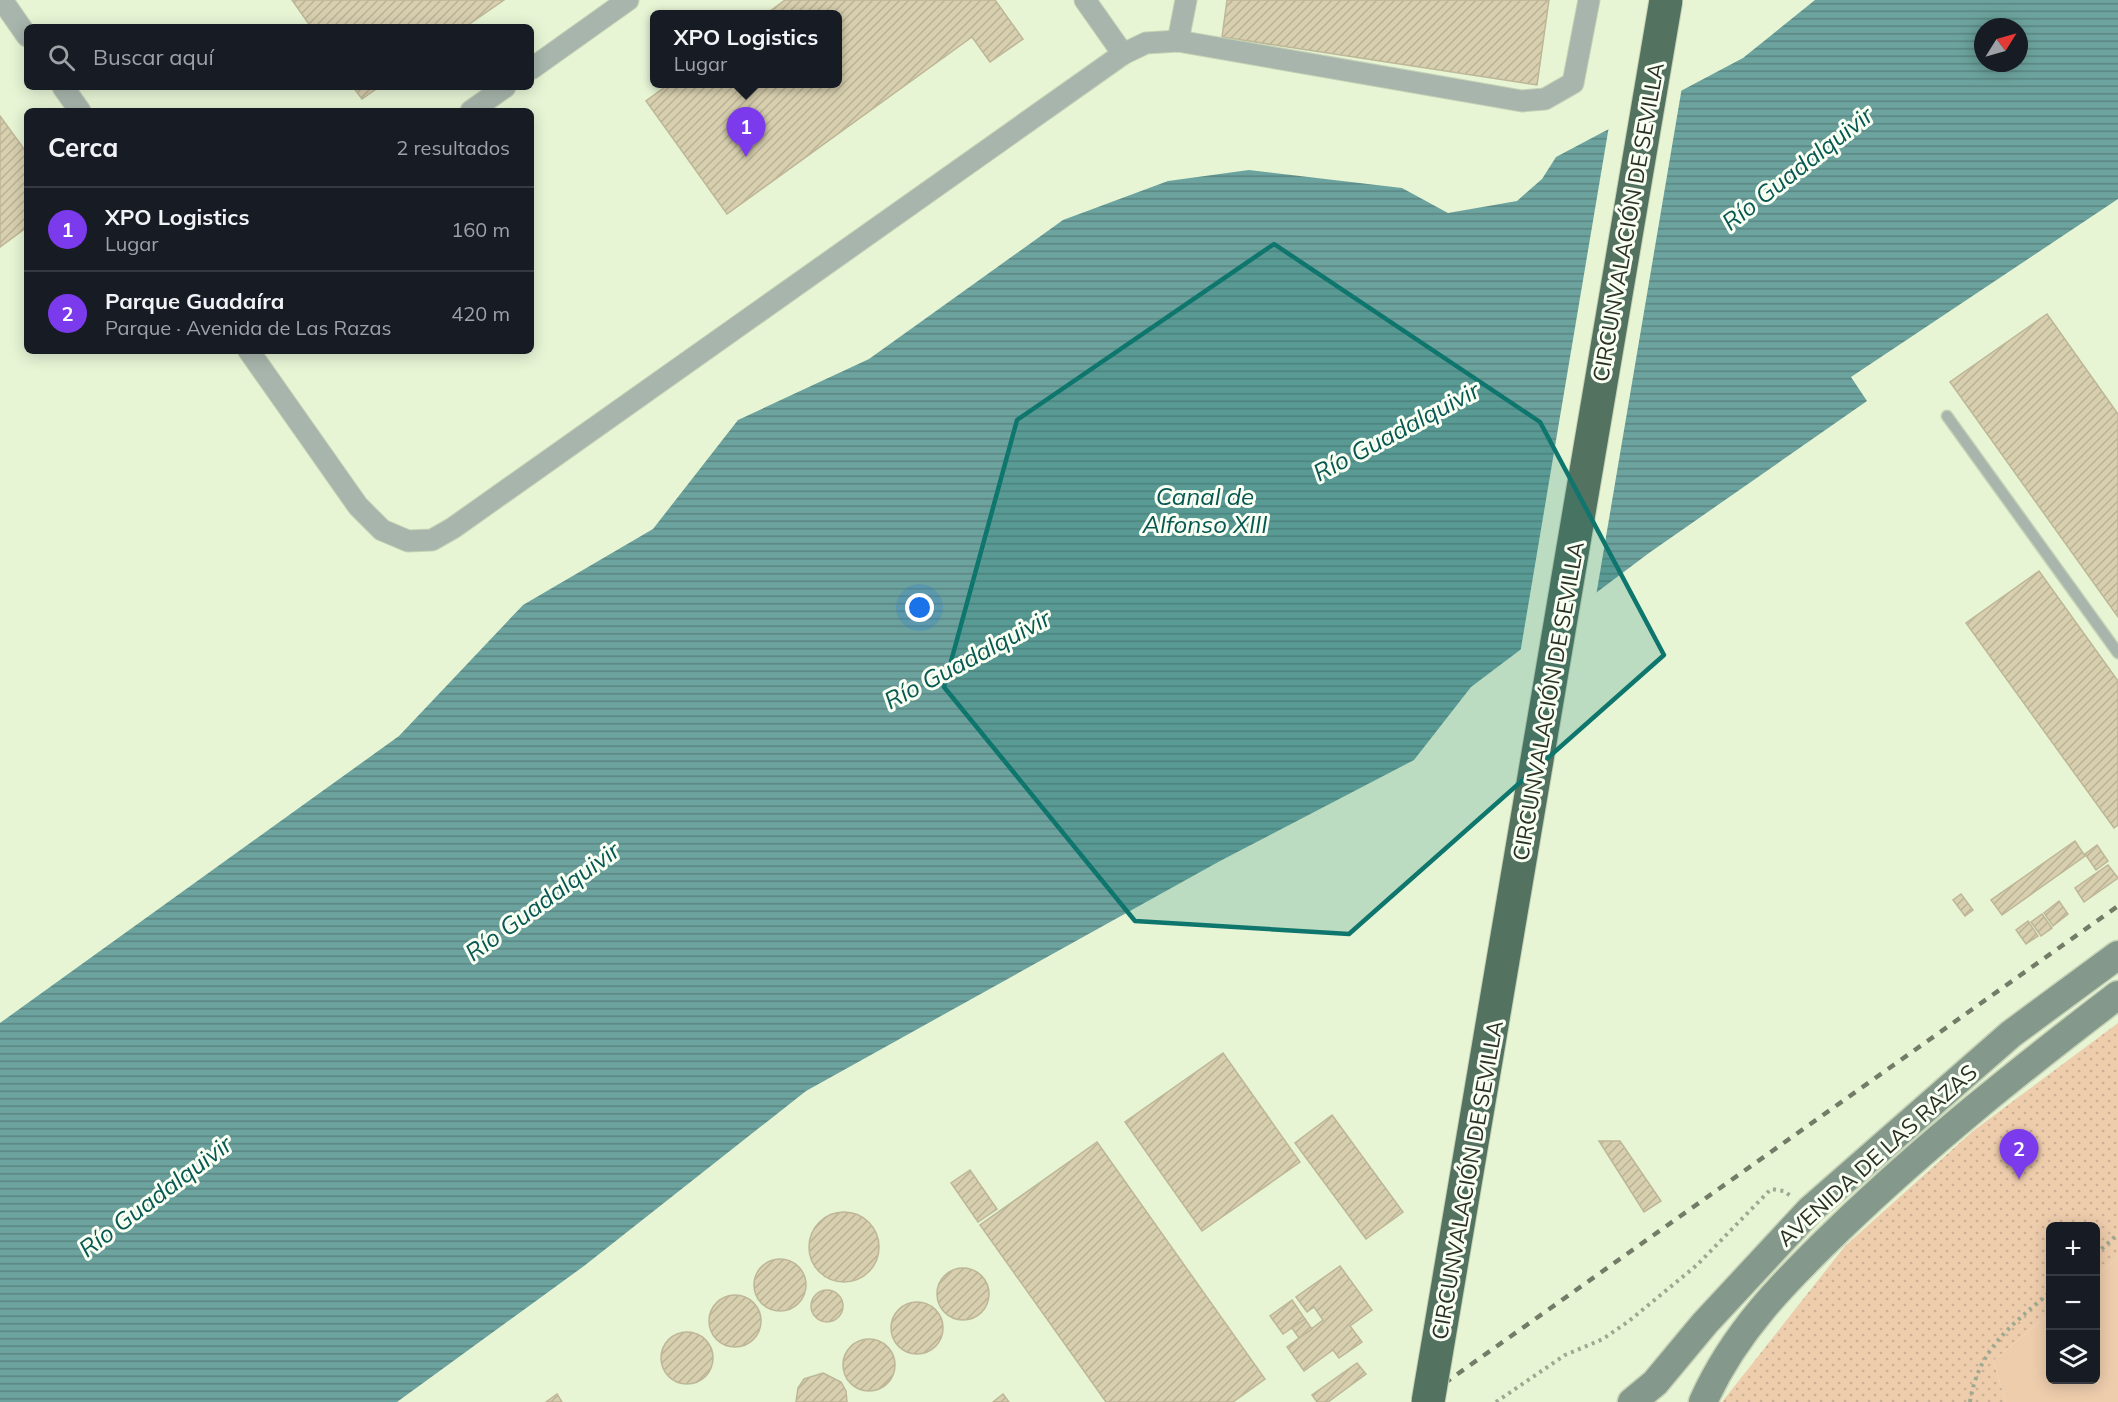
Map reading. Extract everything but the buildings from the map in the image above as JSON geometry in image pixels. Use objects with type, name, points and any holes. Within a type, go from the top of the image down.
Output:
[{"type":"highway","name":"CIRCUNVALACIÓN DE SEVILLA","points":[[1428,1402],[1666,0]]},
{"type":"main road","name":"AVENIDA DE LAS RAZAS","points":[[1632,1402],[1655,1383],[1705,1323],[1810,1210],[2012,1034],[2118,955]]},
{"type":"main road","name":"AVENIDA DE LAS RAZAS","points":[[1703,1402],[1717,1371],[1773,1293],[1902,1168],[2041,1054],[2118,995]]},
{"type":"street","points":[[2,0],[24,32]]},
{"type":"street","points":[[534,67],[628,0]]},
{"type":"street","points":[[1085,0],[1123,54]]},
{"type":"street","points":[[1178,41],[1186,0]]},
{"type":"street","points":[[251,354],[358,506],[382,530],[390,534],[408,541],[432,540],[453,528],[1123,54],[1146,43],[1178,41],[1522,101],[1545,99],[1573,83],[1589,0]]},
{"type":"street","points":[[65,90],[78,108]]},
{"type":"street","points":[[475,108],[501,90]]},
{"type":"lane","points":[[1947,416],[2118,653]]},
{"type":"path","points":[[1496,1402],[1565,1354],[1603,1340],[1629,1322],[1697,1265],[1771,1188],[1784,1191],[1810,1210]]},
{"type":"path","points":[[2100,1250],[2118,1234]]},
{"type":"path","points":[[1970,1402],[1973,1381],[1999,1336],[2046,1295]]},
{"type":"highlighted area","points":[[1274,244],[1540,422],[1664,655],[1349,934],[1135,921],[944,687],[1017,420]]},
{"type":"shaded area","points":[[2118,1023],[2118,1257],[2100,1273],[2100,1222],[2046,1222],[2046,1316],[1993,1361],[2006,1402],[1722,1402],[1845,1246],[1973,1131]]},
{"type":"shaded area","points":[[2118,1257],[2118,1402],[2006,1402],[1993,1361],[2046,1316],[2046,1384],[2100,1384],[2100,1273]]},
{"type":"water","name":"Canal de Alfonso XIII","points":[[1815,0],[2118,0],[2118,199],[1851,377],[1867,401],[1649,553],[1471,687],[1414,760],[1220,861],[806,1091],[584,1266],[397,1402],[0,1402],[0,1023],[399,736],[523,605],[653,529],[738,420],[869,359],[1063,220],[1168,181],[1249,170],[1402,188],[1448,213],[1517,201],[1542,179],[1556,157],[1743,58]]},
{"type":"pier","points":[[1682,87],[1596,596],[1520,654],[1609,126]]},
{"type":"railway","points":[[1418,1402],[2118,906]]},
{"type":"place","name":"XPO Logistics","points":[[746,157]]},
{"type":"place","name":"Parque Guadaíra","points":[[2019,1179]]},
{"type":"water label","name":"Río Guadalquivir","points":[[1797,168]]},
{"type":"water label","name":"Río Guadalquivir","points":[[1396,431]]},
{"type":"water label","name":"Río Guadalquivir","points":[[967,659]]},
{"type":"water label","name":"Río Guadalquivir","points":[[542,901]]},
{"type":"water label","name":"Río Guadalquivir","points":[[155,1196]]}]
